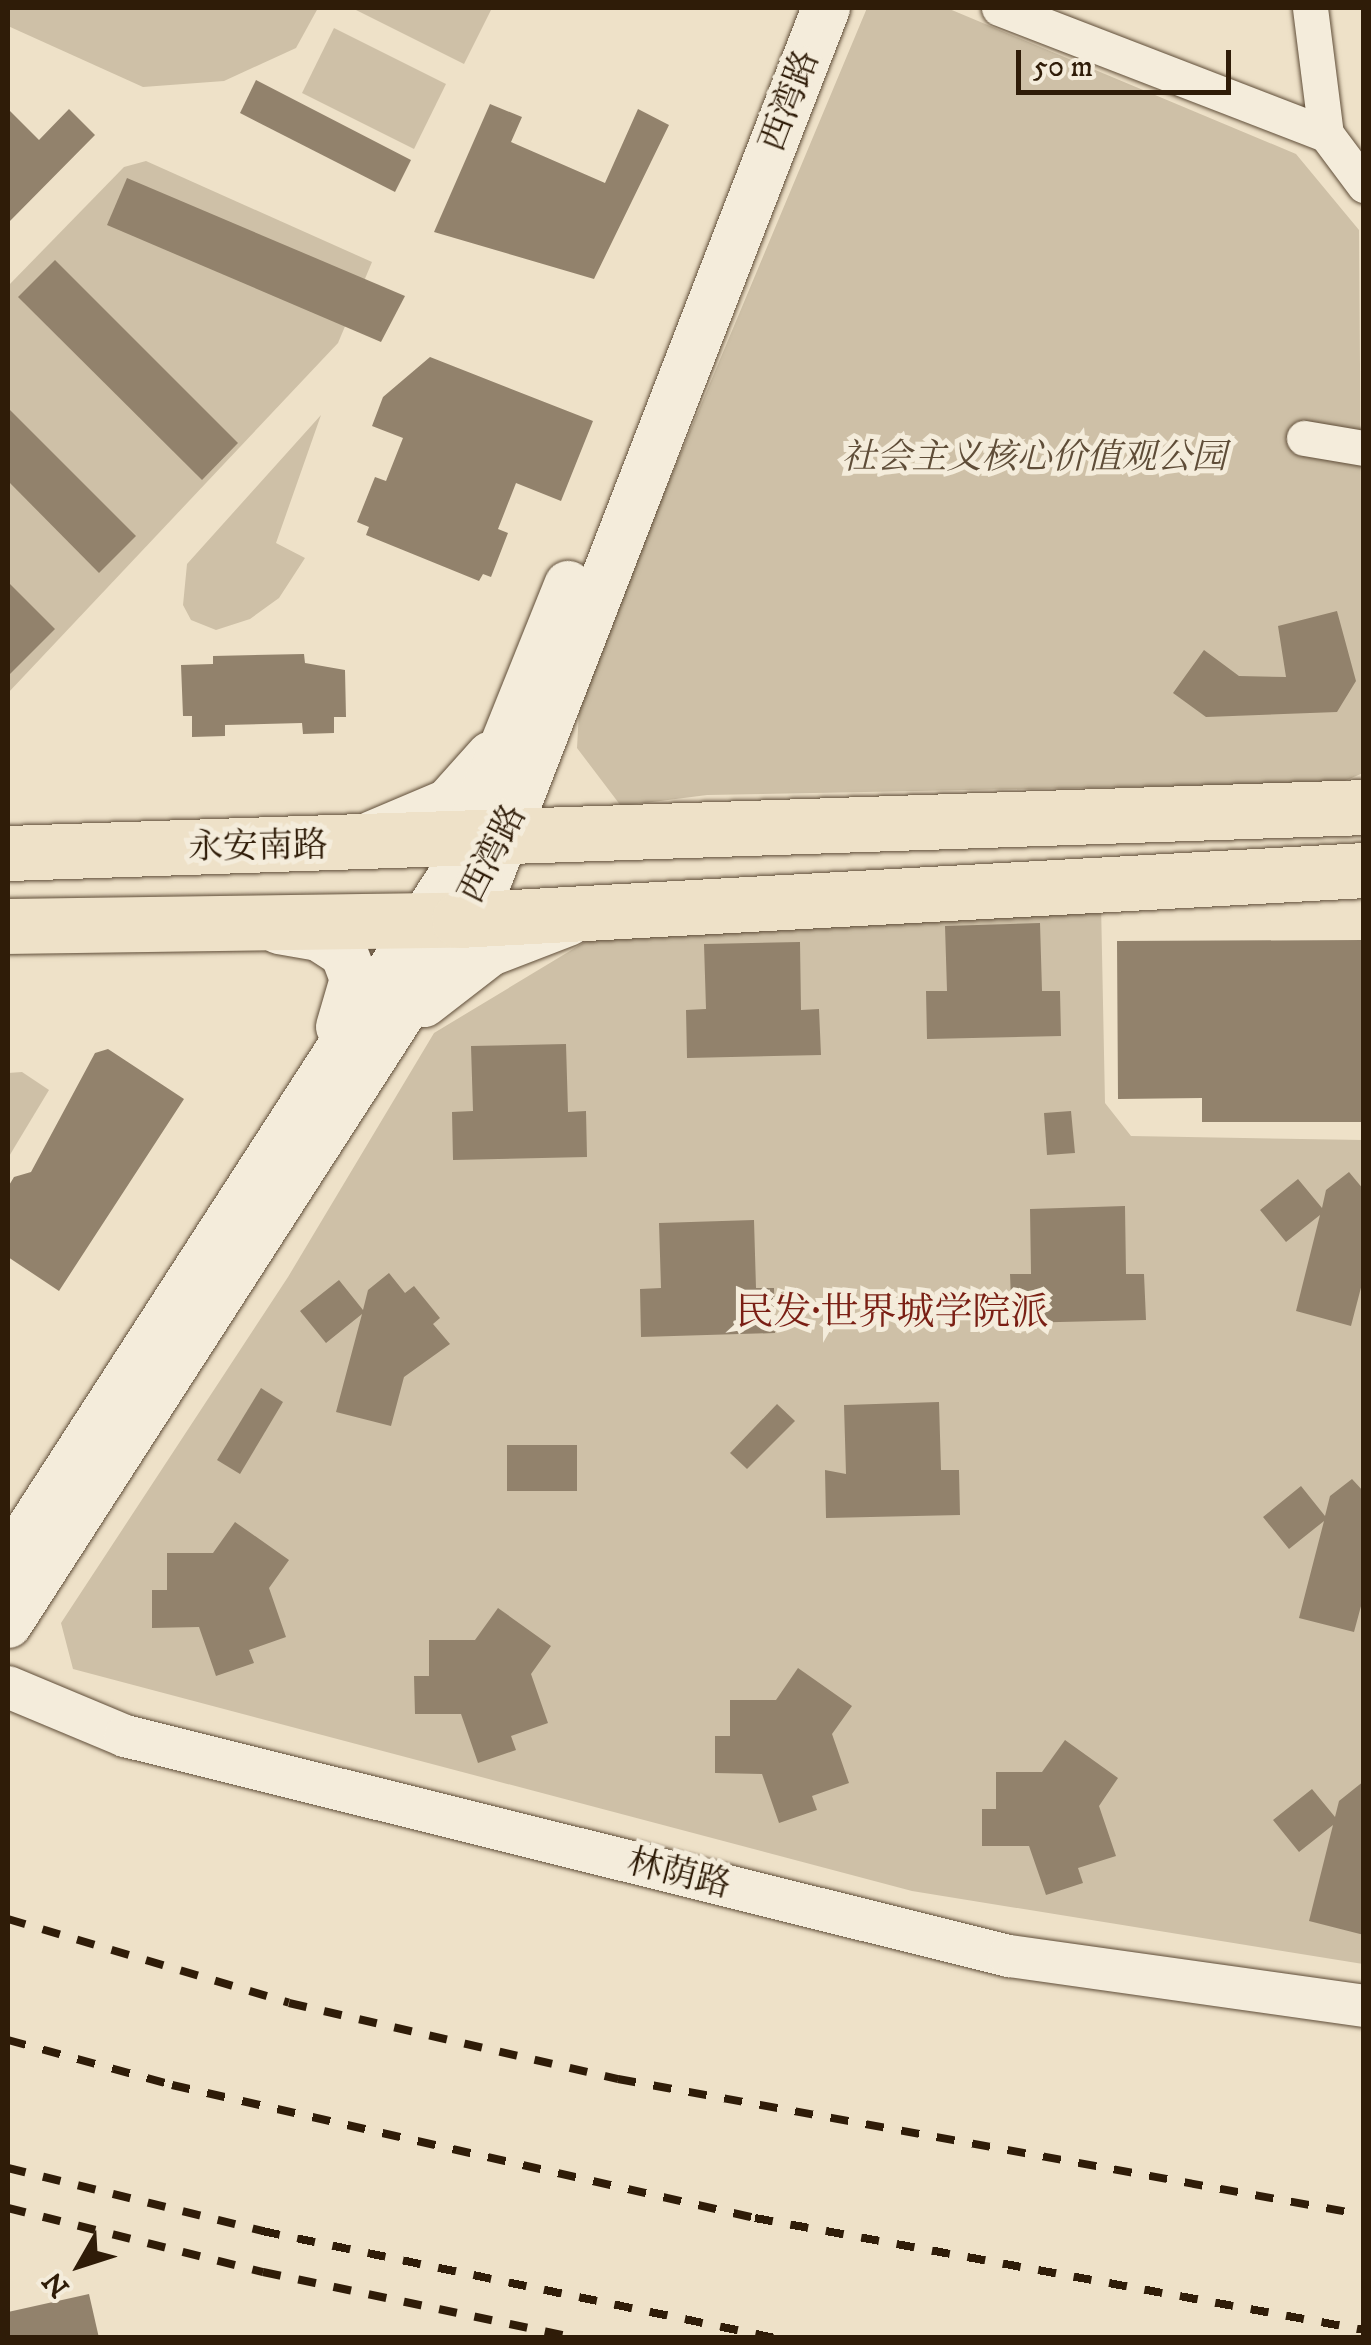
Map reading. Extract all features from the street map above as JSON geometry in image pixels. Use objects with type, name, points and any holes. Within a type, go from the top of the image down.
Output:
[{"type":"main road","name":"西湾路","points":[[526,741],[790,8]]},
{"type":"main road","name":"西湾路","points":[[8,1624],[382,1044],[439,920],[488,839],[826,8]]},
{"type":"main road","points":[[346,845],[448,803],[526,741],[552,798],[569,813],[642,833]]},
{"type":"main road","name":"永安南路","points":[[8,853],[346,845],[1364,807]]},
{"type":"main road","points":[[8,926],[439,920],[1364,870]]},
{"type":"main road","points":[[382,1044],[450,977],[490,952],[598,912]]},
{"type":"main road","name":"西湾路","points":[[8,1563],[326,1066],[439,920]]},
{"type":"main road","points":[[236,923],[319,936],[344,952],[354,979],[326,1066]]},
{"type":"street","points":[[999,8],[1326,134]]},
{"type":"street","points":[[1310,8],[1326,134],[1364,185]]},
{"type":"street","points":[[1304,438],[1364,448]]},
{"type":"street","name":"林荫路","points":[[8,1687],[125,1736],[1010,1956],[1364,2006]]},
{"type":"green space","points":[[8,8],[318,8],[296,48],[224,81],[143,87],[8,26]]},
{"type":"green space","points":[[352,8],[492,8],[464,64]]},
{"type":"green space","name":"社会主义核心价值观公园","points":[[867,8],[947,8],[1296,154],[1359,230],[1363,773],[1340,783],[707,795],[621,806],[577,748],[579,711],[629,577]]},
{"type":"green space","points":[[334,28],[446,84],[414,149],[302,93]]},
{"type":"green space","points":[[146,161],[372,262],[338,343],[8,693],[8,286],[124,167]]},
{"type":"green space","points":[[321,415],[276,543],[305,558],[279,598],[250,619],[216,630],[191,620],[183,605],[187,564]]},
{"type":"green space","points":[[1101,903],[1105,1103],[1131,1136],[1363,1140],[1363,1964],[912,1891],[73,1669],[61,1623],[288,1277],[434,1033],[608,928]]},
{"type":"green space","points":[[22,1072],[49,1090],[8,1158],[8,1073]]},
{"type":"building","points":[[256,80],[411,160],[395,192],[240,113]]},
{"type":"building","points":[[490,104],[522,117],[511,142],[605,183],[638,109],[669,125],[594,279],[434,232]]},
{"type":"building","points":[[8,109],[39,140],[69,109],[95,135],[8,223]]},
{"type":"building","points":[[127,178],[405,296],[381,342],[107,225]]},
{"type":"building","points":[[55,260],[238,443],[202,480],[18,297]]},
{"type":"building","points":[[430,357],[593,421],[561,501],[516,483],[498,529],[508,533],[491,577],[483,574],[479,581],[366,535],[369,527],[357,522],[375,477],[386,481],[403,438],[372,426],[383,397]]},
{"type":"building","points":[[8,408],[136,536],[99,573],[8,481]]},
{"type":"building","points":[[8,582],[55,629],[8,676]]},
{"type":"building","points":[[1337,611],[1356,681],[1337,712],[1206,717],[1173,693],[1204,650],[1239,676],[1286,677],[1278,626]]},
{"type":"building","points":[[304,654],[305,663],[345,670],[346,717],[334,717],[334,733],[303,734],[302,723],[225,725],[225,736],[192,737],[192,716],[183,716],[181,665],[213,664],[213,656]]},
{"type":"building","points":[[1040,923],[1042,991],[1060,991],[1061,1036],[927,1039],[926,991],[947,991],[945,926]]},
{"type":"building","points":[[1364,940],[1364,1122],[1202,1122],[1202,1098],[1118,1099],[1117,941]]},
{"type":"building","points":[[800,942],[801,1010],[819,1009],[821,1055],[687,1058],[686,1010],[706,1009],[704,944]]},
{"type":"building","points":[[566,1044],[568,1112],[586,1111],[587,1157],[453,1160],[452,1112],[473,1111],[471,1046]]},
{"type":"building","points":[[108,1049],[184,1099],[59,1291],[8,1257],[8,1187],[14,1177],[31,1172],[95,1053]]},
{"type":"building","points":[[1071,1111],[1075,1153],[1047,1155],[1044,1113]]},
{"type":"building","points":[[1349,1172],[1364,1190],[1364,1276],[1351,1326],[1296,1311],[1320,1215],[1286,1242],[1260,1210],[1298,1179],[1322,1208],[1326,1190]]},
{"type":"building","points":[[1125,1206],[1126,1274],[1144,1274],[1146,1320],[1012,1323],[1010,1274],[1031,1274],[1030,1209]]},
{"type":"building","points":[[754,1220],[756,1288],[774,1288],[775,1333],[641,1337],[640,1289],[661,1288],[659,1223]]},
{"type":"building","points":[[389,1273],[405,1293],[414,1286],[440,1318],[433,1324],[450,1344],[404,1377],[391,1426],[336,1412],[362,1314],[326,1343],[300,1311],[339,1280],[363,1310],[368,1290]]},
{"type":"building","points":[[261,1388],[283,1402],[240,1474],[217,1460]]},
{"type":"building","points":[[939,1402],[941,1470],[959,1470],[960,1515],[826,1518],[825,1470],[846,1474],[844,1405]]},
{"type":"building","points":[[777,1404],[795,1421],[747,1469],[730,1453]]},
{"type":"building","points":[[507,1445],[577,1445],[577,1491],[507,1491]]},
{"type":"building","points":[[1352,1479],[1364,1492],[1364,1595],[1354,1632],[1299,1618],[1324,1521],[1289,1549],[1263,1517],[1301,1486],[1325,1516],[1330,1496]]},
{"type":"building","points":[[235,1522],[289,1560],[269,1588],[286,1637],[249,1650],[254,1663],[216,1676],[199,1627],[152,1628],[152,1590],[167,1590],[167,1553],[213,1553]]},
{"type":"building","points":[[498,1608],[551,1646],[531,1674],[548,1723],[511,1736],[516,1750],[478,1763],[461,1714],[415,1714],[414,1676],[429,1676],[429,1640],[475,1640]]},
{"type":"building","points":[[798,1668],[852,1706],[832,1734],[849,1783],[812,1796],[817,1810],[779,1823],[762,1774],[715,1773],[715,1736],[730,1736],[730,1700],[776,1700]]},
{"type":"building","points":[[1065,1740],[1118,1778],[1099,1806],[1116,1856],[1078,1868],[1083,1883],[1046,1895],[1029,1846],[982,1846],[982,1809],[996,1809],[996,1772],[1042,1772]]},
{"type":"building","points":[[1364,1781],[1364,1935],[1309,1921],[1333,1825],[1299,1852],[1273,1820],[1312,1789],[1335,1817],[1339,1801]]},
{"type":"building","points":[[89,2294],[99,2338],[8,2335],[8,2312]]},
{"type":"railway","points":[[8,1919],[289,2003],[618,2079],[1364,2215]]},
{"type":"railway","points":[[8,2040],[172,2085],[755,2218],[1364,2330]]},
{"type":"railway","points":[[8,2168],[262,2231],[775,2338]]},
{"type":"railway","points":[[8,2208],[263,2272],[576,2338]]},
{"type":"district","name":"民发·世界城学院派","points":[[892,1314]]}]
